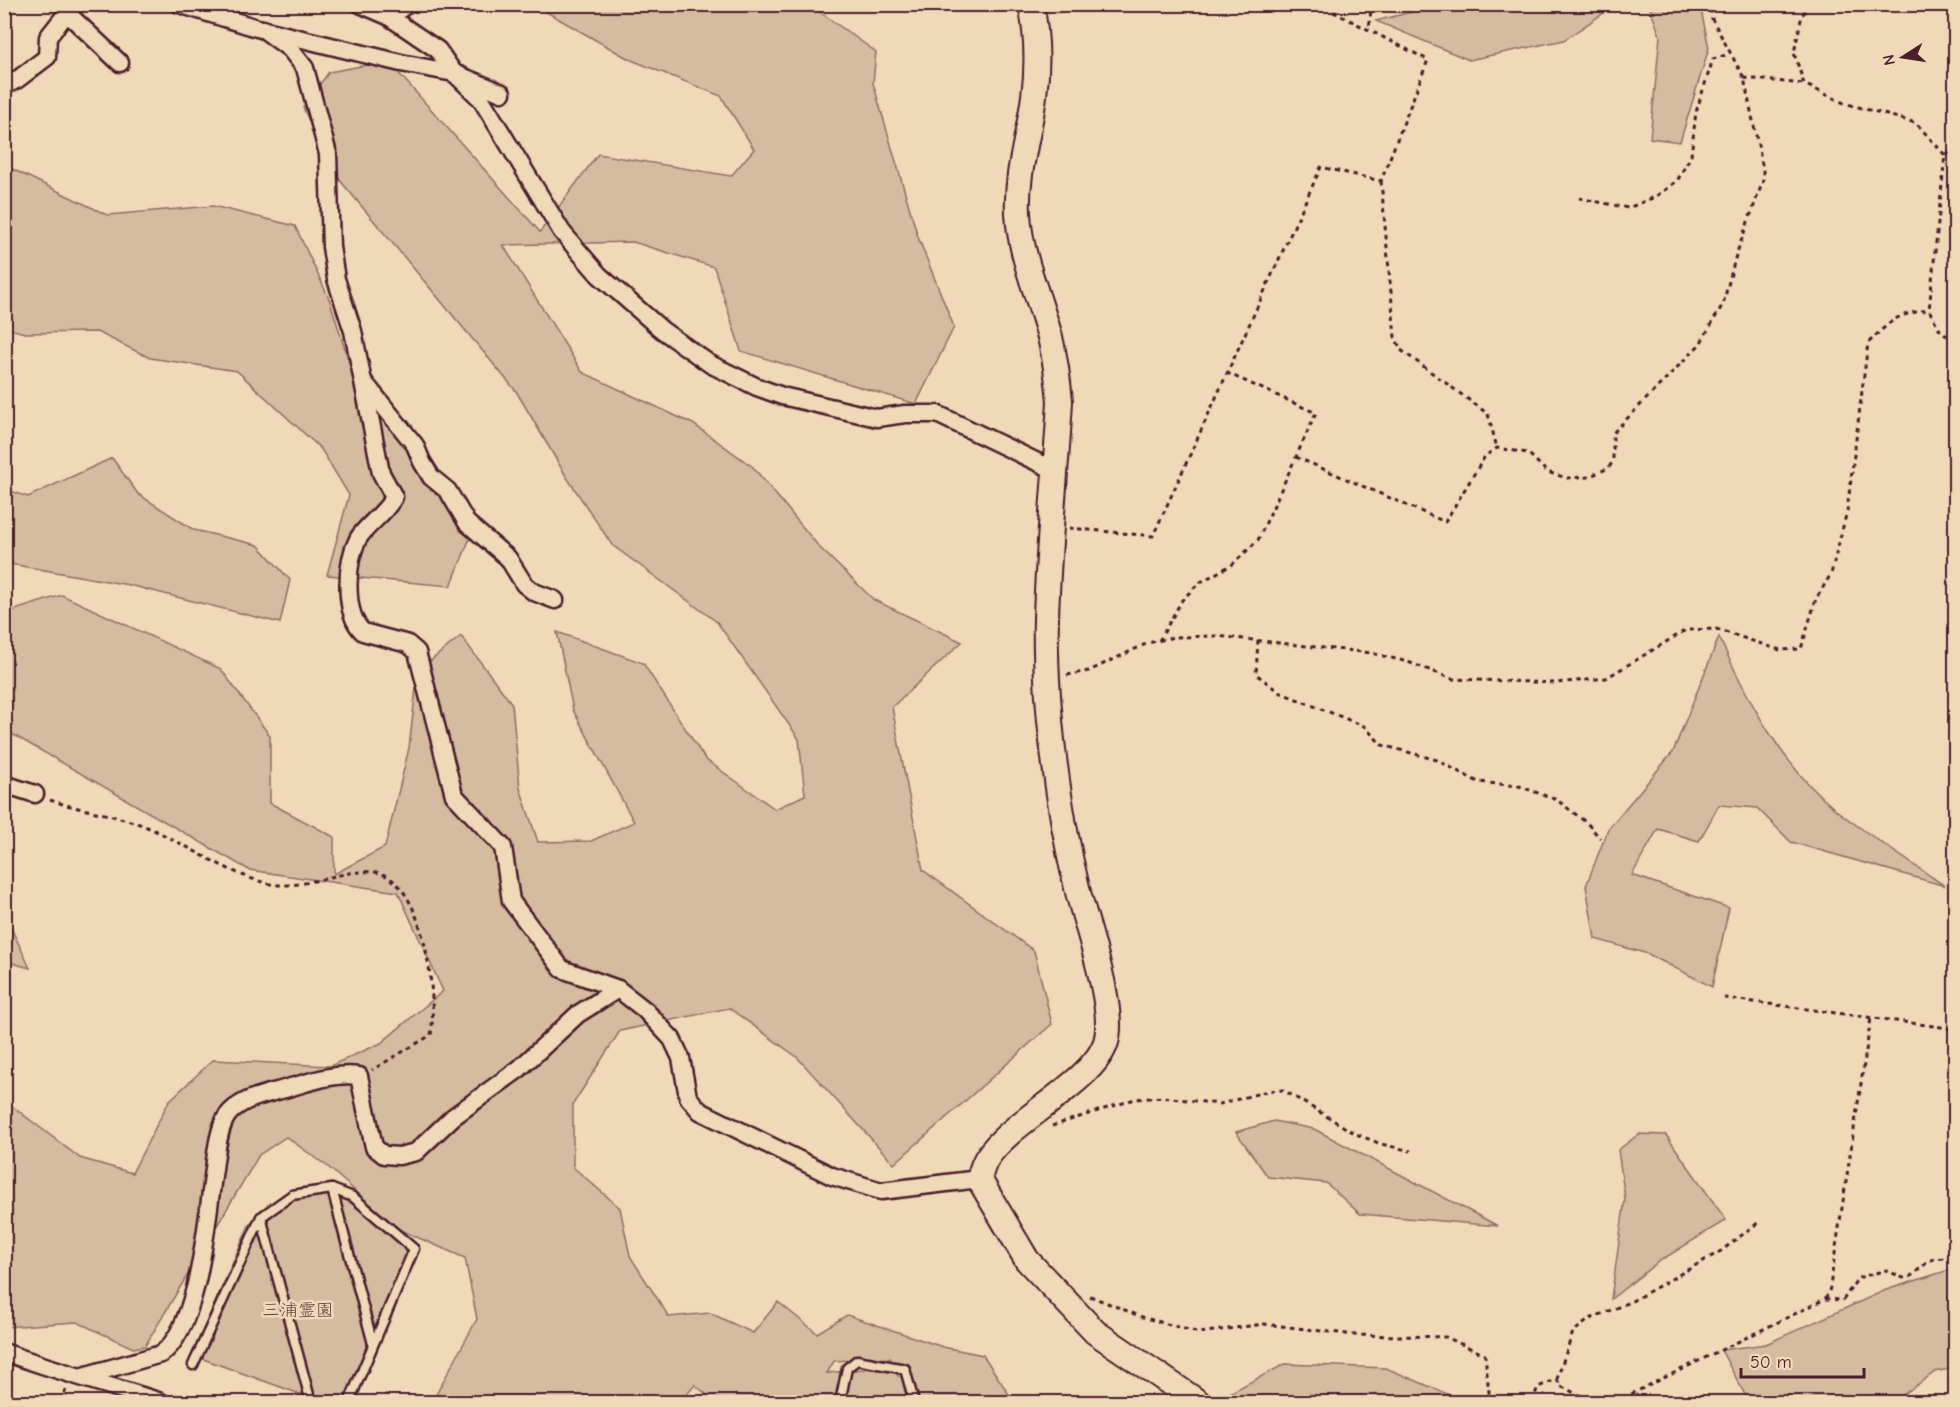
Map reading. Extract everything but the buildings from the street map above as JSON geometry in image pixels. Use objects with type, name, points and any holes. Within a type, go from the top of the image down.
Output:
[{"type":"street","points":[[179,4],[263,29],[401,63],[454,73],[502,93]]},
{"type":"street","points":[[360,4],[390,17],[438,50],[454,73],[482,99],[562,232],[599,274],[662,330],[710,364],[757,387],[782,396],[877,418],[905,414],[937,414],[1056,471]]},
{"type":"street","points":[[390,17],[407,4]]},
{"type":"street","points":[[979,1179],[987,1158],[1036,1112],[1093,1065],[1106,1043],[1109,1016],[1074,873],[1059,786],[1048,679],[1046,618],[1060,400],[1058,375],[1050,336],[1034,291],[1018,215],[1019,169],[1034,96],[1036,48],[1031,4]]},
{"type":"street","points":[[4,86],[18,79],[47,57],[48,37],[71,9],[120,63]]},
{"type":"street","points":[[263,29],[290,49],[305,68],[328,154],[331,247],[336,279],[353,331],[381,473],[394,497],[386,511],[358,539],[346,592],[357,627],[363,632],[408,644],[417,652],[454,795],[503,847],[512,901],[547,952],[562,969],[618,989],[645,1010],[672,1039],[681,1058],[688,1097],[700,1111],[832,1176],[880,1191],[979,1179]]},
{"type":"street","points":[[362,379],[415,445],[426,470],[448,491],[467,523],[508,558],[524,584],[534,592],[555,600]]},
{"type":"street","points":[[4,784],[35,794]]},
{"type":"street","points":[[83,1376],[161,1353],[171,1347],[182,1330],[199,1271],[216,1152],[227,1116],[249,1099],[338,1074],[359,1076],[374,1147],[384,1155],[399,1156],[416,1152],[453,1117],[519,1069],[578,1014],[618,989]]},
{"type":"street","points":[[979,1179],[1027,1260],[1095,1332],[1198,1402]]},
{"type":"street","points":[[4,1352],[53,1370],[83,1376],[161,1402]]},
{"type":"lane","points":[[332,1190],[374,1345]]},
{"type":"lane","points":[[193,1365],[261,1217],[292,1195],[332,1190],[353,1197],[414,1249],[349,1402]]},
{"type":"lane","points":[[261,1217],[311,1402]]},
{"type":"lane","points":[[840,1402],[847,1368],[857,1360],[905,1369],[914,1402]]},
{"type":"path","points":[[1318,4],[1428,60],[1381,181],[1395,337],[1401,350],[1488,414],[1497,448]]},
{"type":"path","points":[[1368,4],[1371,8],[1369,30]]},
{"type":"path","points":[[1296,457],[1445,522],[1485,456],[1497,448],[1528,453],[1547,472],[1567,478],[1588,477],[1609,468],[1613,460],[1613,433],[1700,344],[1723,304],[1736,255],[1762,181],[1763,169],[1744,78],[1712,19],[1710,4]]},
{"type":"path","points":[[1804,84],[1794,53],[1802,15],[1811,4]]},
{"type":"path","points":[[1579,198],[1629,208],[1655,197],[1677,182],[1691,156],[1696,112],[1713,59],[1729,54]]},
{"type":"path","points":[[1744,78],[1804,84],[1844,103],[1916,123],[1945,155],[1929,310],[1941,332],[1956,342]]},
{"type":"path","points":[[1945,155],[1956,150]]},
{"type":"path","points":[[1053,526],[1153,536],[1321,166],[1381,181]]},
{"type":"path","points":[[1048,679],[1089,671],[1148,643],[1216,636],[1371,653],[1408,662],[1453,679],[1556,683],[1606,678],[1686,630],[1716,629],[1780,650],[1801,649],[1816,599],[1831,574],[1840,544],[1847,511],[1868,343],[1887,324],[1904,313],[1929,310]]},
{"type":"path","points":[[1159,641],[1182,600],[1199,583],[1233,564],[1258,540],[1316,413],[1227,373]]},
{"type":"path","points":[[1258,640],[1256,674],[1279,692],[1364,726],[1382,745],[1437,760],[1478,782],[1519,786],[1557,800],[1587,823],[1600,838]]},
{"type":"path","points":[[35,794],[146,826],[230,869],[266,883],[284,886],[300,884],[342,873],[374,872],[387,875],[405,893],[416,914],[430,972],[434,1014],[430,1035],[416,1047],[359,1076]]},
{"type":"path","points":[[1724,998],[1956,1029]]},
{"type":"path","points":[[1825,1299],[1829,1293],[1871,1018]]},
{"type":"path","points":[[1043,1129],[1136,1099],[1163,1097],[1220,1104],[1268,1091],[1283,1090],[1356,1134],[1381,1144],[1411,1151]]},
{"type":"path","points":[[1594,1402],[1560,1386],[1557,1379],[1573,1332],[1590,1319],[1632,1301],[1721,1251],[1759,1222]]},
{"type":"path","points":[[1615,1402],[1825,1299],[1843,1300],[1858,1278],[1886,1270],[1903,1278],[1910,1277],[1930,1260],[1956,1256]]},
{"type":"path","points":[[1060,1293],[1080,1292],[1142,1317],[1199,1333],[1264,1324],[1355,1335],[1446,1337],[1485,1355],[1490,1402]]},
{"type":"path","points":[[1532,1402],[1538,1387],[1557,1379]]},
{"type":"green space","points":[[1581,4],[1608,10],[1564,40],[1469,60],[1376,21],[1419,10],[1468,5]]},
{"type":"green space","points":[[534,5],[810,5],[876,52],[873,83],[918,237],[954,327],[916,404],[741,351],[714,267],[633,242],[503,245],[582,372],[693,424],[753,467],[820,548],[874,600],[962,642],[892,707],[923,870],[1034,951],[1052,1024],[894,1164],[797,1057],[729,1008],[620,1031],[573,1104],[573,1167],[620,1208],[630,1256],[669,1317],[710,1313],[753,1333],[778,1302],[817,1333],[847,1315],[943,1347],[983,1355],[1012,1399],[1028,1402],[709,1402],[706,1394],[695,1385],[680,1402],[432,1402],[477,1319],[465,1258],[398,1229],[327,1166],[286,1137],[259,1155],[145,1346],[133,1348],[77,1322],[5,1327],[4,1100],[80,1158],[132,1173],[169,1101],[213,1060],[330,1066],[381,1043],[443,991],[398,892],[249,870],[5,730],[5,613],[62,595],[221,669],[270,736],[270,803],[334,837],[334,874],[385,847],[409,748],[418,671],[461,636],[512,704],[520,788],[538,842],[591,841],[634,822],[573,710],[557,632],[643,663],[705,759],[775,809],[805,795],[799,739],[717,622],[612,545],[566,476],[516,391],[328,166],[303,107],[329,72],[388,61],[540,232],[598,154],[731,176],[754,149],[721,96],[629,59]],"holes":[[[890,1358],[899,1377],[891,1366],[827,1373],[834,1361]]]},
{"type":"green space","points":[[1649,5],[1700,5],[1709,48],[1680,142],[1650,138],[1660,36]]},
{"type":"green space","points":[[4,165],[107,215],[213,206],[295,226],[329,298],[354,378],[426,450],[475,525],[451,586],[327,575],[349,495],[321,449],[237,371],[150,358],[97,332],[25,333],[5,328]]},
{"type":"green space","points":[[112,458],[138,494],[194,530],[258,545],[290,580],[280,623],[129,585],[5,563],[5,489],[28,497]]},
{"type":"green space","points":[[1719,637],[1754,708],[1782,752],[1816,792],[1836,810],[1945,886],[1791,842],[1757,808],[1719,805],[1699,841],[1658,829],[1632,875],[1729,908],[1712,987],[1648,954],[1595,939],[1586,886],[1608,829],[1673,752]]},
{"type":"green space","points":[[5,915],[30,968],[5,961]]},
{"type":"green space","points":[[1274,1121],[1314,1129],[1498,1226],[1360,1214],[1326,1183],[1268,1177],[1236,1132]]},
{"type":"green space","points":[[1639,1134],[1666,1135],[1726,1220],[1658,1262],[1611,1299],[1625,1199],[1618,1150]]},
{"type":"green space","name":"三浦霊園","points":[[340,1187],[408,1253],[345,1402],[322,1402],[192,1355],[249,1225],[258,1214],[278,1199],[289,1195]]},
{"type":"green space","points":[[1955,1268],[1955,1368],[1935,1372],[1893,1402],[1749,1402],[1721,1350],[1766,1344],[1886,1290]]},
{"type":"green space","points":[[1285,1364],[1386,1368],[1466,1402],[1219,1402],[1216,1400]]}]
